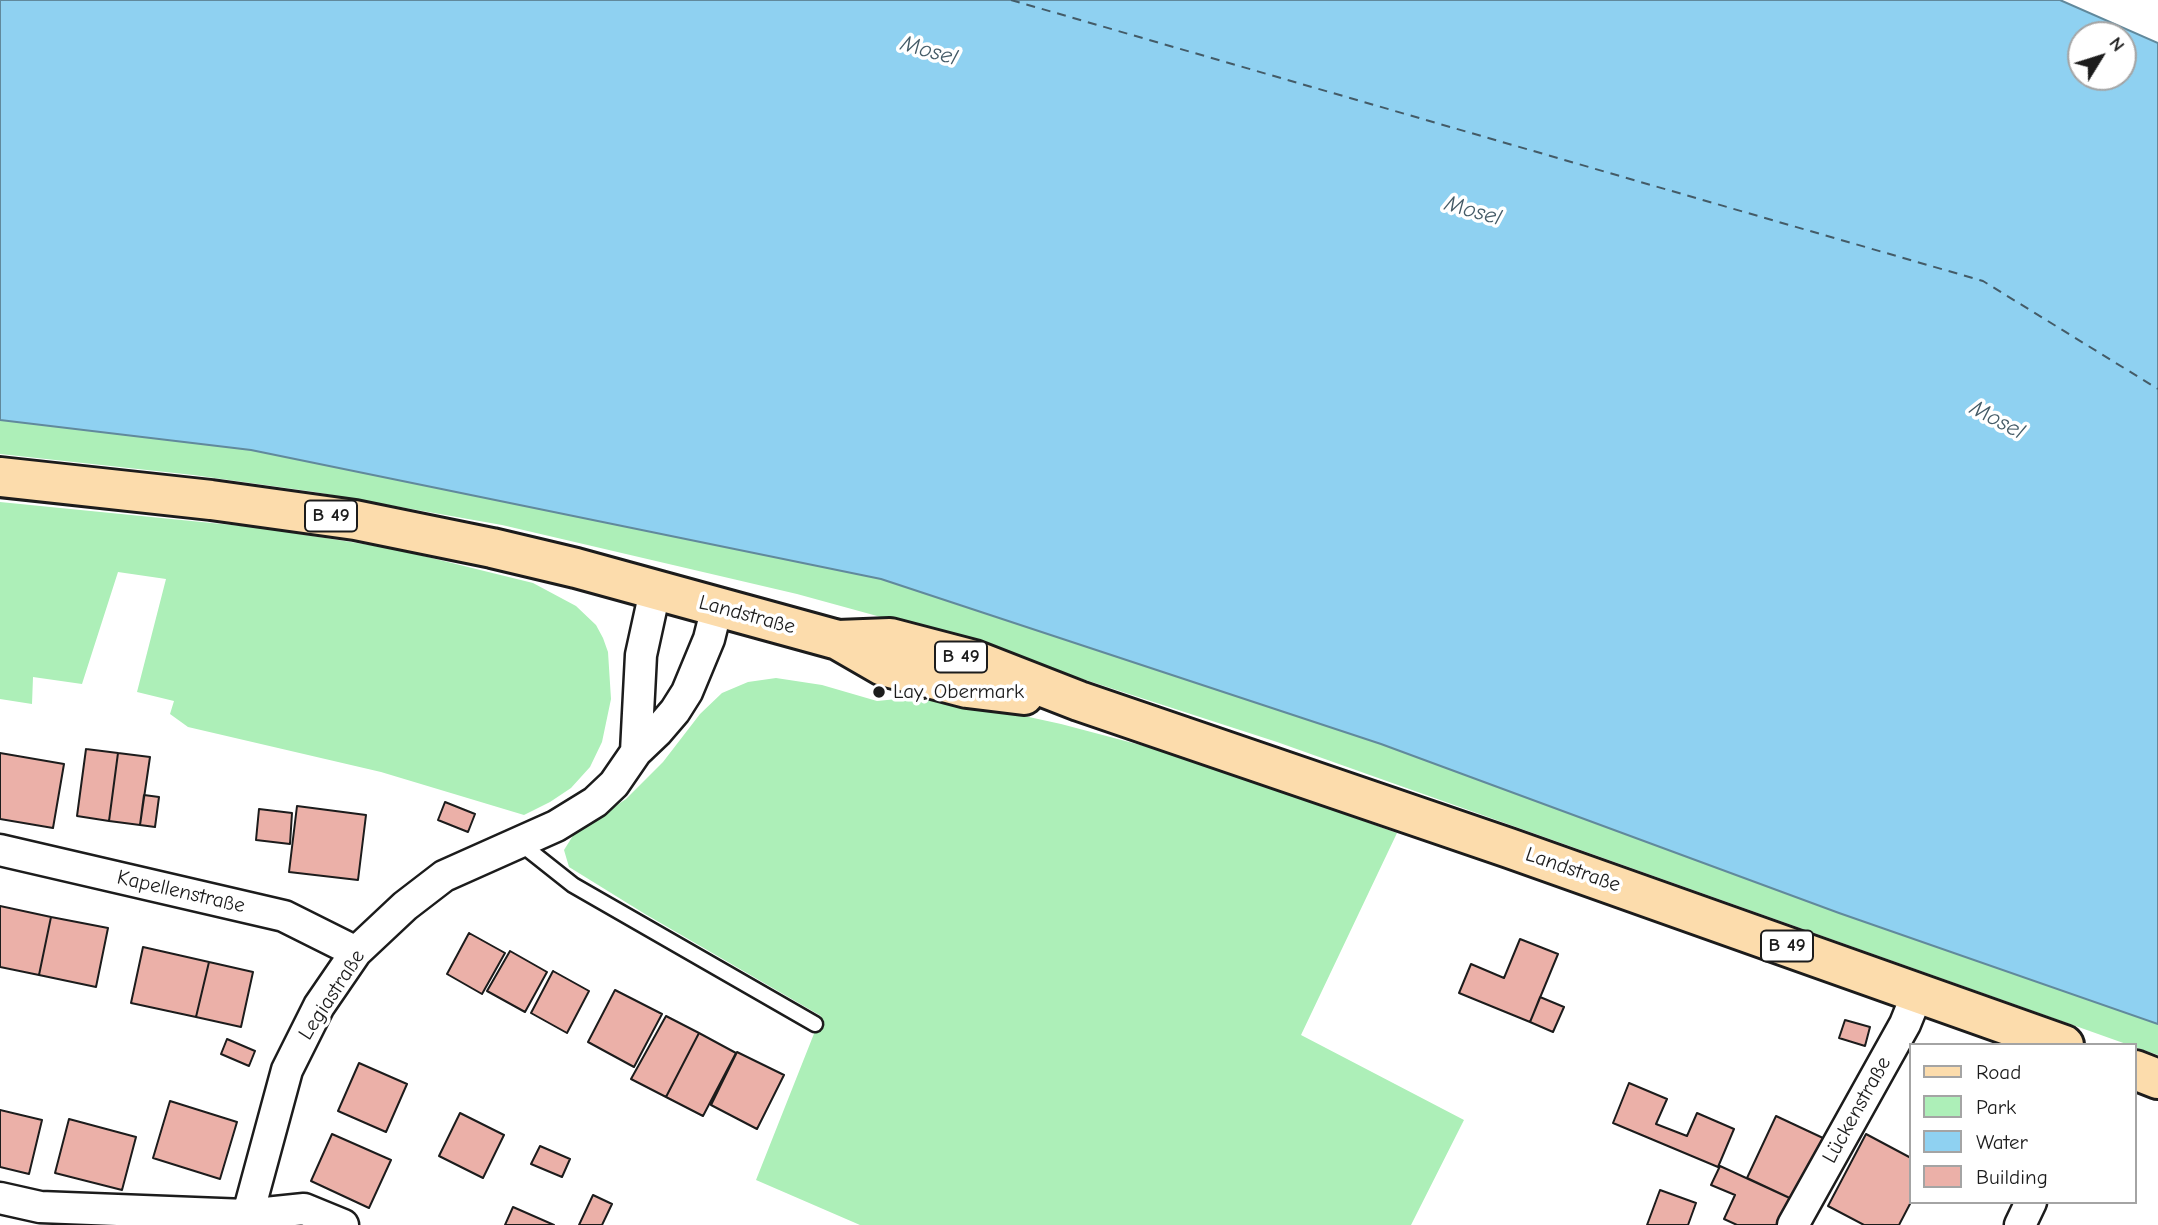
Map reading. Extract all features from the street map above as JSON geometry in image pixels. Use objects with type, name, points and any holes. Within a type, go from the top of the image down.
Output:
[{"type":"main road","name":"B 49","points":[[0,477],[211,500],[355,520],[492,548],[655,591]]},
{"type":"main road","name":"Landstraße","points":[[655,591],[838,640],[883,666],[967,688],[1079,701],[1496,843],[2058,1043]]},
{"type":"main road","points":[[2137,1071],[2158,1079]]},
{"type":"street","points":[[636,752],[641,655],[655,591]]},
{"type":"street","name":"Legiastraße","points":[[246,1220],[287,1070],[319,1006],[356,951],[405,906],[444,876],[556,826],[595,802],[614,784],[636,752],[666,722],[687,692],[709,639],[717,607]]},
{"type":"street","name":"Kapellenstraße","points":[[0,850],[284,916],[356,951]]},
{"type":"street","name":"Lückenstraße","points":[[1793,1225],[1905,1024],[1918,992]]},
{"type":"street","points":[[0,1198],[40,1207],[246,1220],[304,1209],[343,1225]]},
{"type":"street","points":[[2020,1225],[2030,1204]]},
{"type":"lane","points":[[520,843],[573,885],[815,1024]]},
{"type":"green space","points":[[0,420],[251,450],[881,579],[1381,744],[1839,913],[2153,1021],[2158,1024],[2158,1055],[2137,1048],[2137,1043],[2123,1043],[1277,742],[950,636],[797,594],[502,525],[315,492],[193,475],[0,454]]},
{"type":"green space","points":[[0,502],[262,528],[395,549],[533,583],[576,606],[596,625],[603,638],[608,652],[611,699],[602,742],[590,767],[571,788],[524,815],[381,772],[188,727],[170,714],[174,701],[137,692],[166,579],[118,572],[82,684],[33,677],[32,704],[0,699]]},
{"type":"green space","points":[[776,678],[822,685],[877,701],[917,697],[951,700],[1061,724],[1182,756],[1397,833],[1301,1035],[1464,1120],[1411,1225],[860,1225],[756,1180],[821,1016],[569,867],[564,850],[574,834],[626,799],[663,762],[700,714],[722,693],[748,682]]},
{"type":"water","name":"Mosel","points":[[0,0],[2060,0],[2108,21],[2067,21],[2067,91],[2137,91],[2137,34],[2158,43],[2158,1024],[1839,913],[1381,744],[881,579],[251,450],[0,420]]},
{"type":"building","points":[[86,749],[118,753],[109,821],[77,816]]},
{"type":"building","points":[[0,753],[64,764],[53,828],[0,819]]},
{"type":"building","points":[[118,753],[150,757],[140,825],[109,821]]},
{"type":"building","points":[[144,795],[159,797],[155,827],[140,825]]},
{"type":"building","points":[[445,802],[475,814],[468,832],[438,820]]},
{"type":"building","points":[[297,806],[366,815],[358,880],[289,872]]},
{"type":"building","points":[[259,809],[292,813],[290,844],[256,840]]},
{"type":"building","points":[[0,906],[51,917],[39,975],[0,967]]},
{"type":"building","points":[[51,917],[108,928],[96,987],[39,975]]},
{"type":"building","points":[[469,933],[505,953],[482,994],[447,974]]},
{"type":"building","points":[[1520,939],[1558,954],[1530,1022],[1459,993],[1471,964],[1504,978]]},
{"type":"building","points":[[143,947],[209,962],[196,1017],[131,1003]]},
{"type":"building","points":[[510,951],[547,972],[525,1012],[487,991]]},
{"type":"building","points":[[209,962],[253,972],[241,1027],[196,1017]]},
{"type":"building","points":[[553,971],[589,991],[567,1033],[531,1013]]},
{"type":"building","points":[[615,990],[662,1014],[634,1067],[588,1042]]},
{"type":"building","points":[[1540,997],[1564,1007],[1553,1032],[1530,1022]]},
{"type":"building","points":[[666,1016],[699,1033],[666,1097],[631,1079]]},
{"type":"building","points":[[1845,1020],[1870,1027],[1865,1046],[1839,1038]]},
{"type":"building","points":[[699,1033],[736,1053],[703,1116],[666,1097]]},
{"type":"building","points":[[227,1039],[255,1051],[249,1066],[221,1054]]},
{"type":"building","points":[[737,1052],[784,1075],[757,1129],[711,1105]]},
{"type":"building","points":[[359,1063],[407,1084],[386,1132],[338,1111]]},
{"type":"building","points":[[1629,1083],[1667,1099],[1656,1124],[1687,1136],[1697,1113],[1734,1129],[1718,1167],[1613,1123]]},
{"type":"building","points":[[170,1101],[237,1122],[220,1179],[153,1158]]},
{"type":"building","points":[[0,1110],[42,1120],[29,1174],[0,1167]]},
{"type":"building","points":[[460,1113],[504,1135],[483,1178],[439,1156]]},
{"type":"building","points":[[1776,1116],[1823,1138],[1794,1200],[1747,1178]]},
{"type":"building","points":[[69,1119],[136,1137],[122,1190],[55,1173]]},
{"type":"building","points":[[332,1134],[391,1160],[369,1208],[311,1181]]},
{"type":"building","points":[[1866,1134],[1910,1157],[1910,1204],[1899,1225],[1864,1225],[1828,1206]]},
{"type":"building","points":[[540,1146],[570,1159],[562,1177],[531,1164]]},
{"type":"building","points":[[1720,1166],[1794,1200],[1783,1225],[1737,1225],[1724,1219],[1735,1195],[1711,1185]]},
{"type":"building","points":[[1660,1190],[1696,1203],[1688,1225],[1647,1225]]},
{"type":"building","points":[[593,1195],[612,1204],[602,1225],[579,1225]]},
{"type":"building","points":[[513,1207],[554,1225],[505,1225]]},
{"type":"ferry route","points":[[1011,0],[1983,281],[2158,389]]},
{"type":"place","name":"Lay, Obermark","points":[[879,692]]}]
